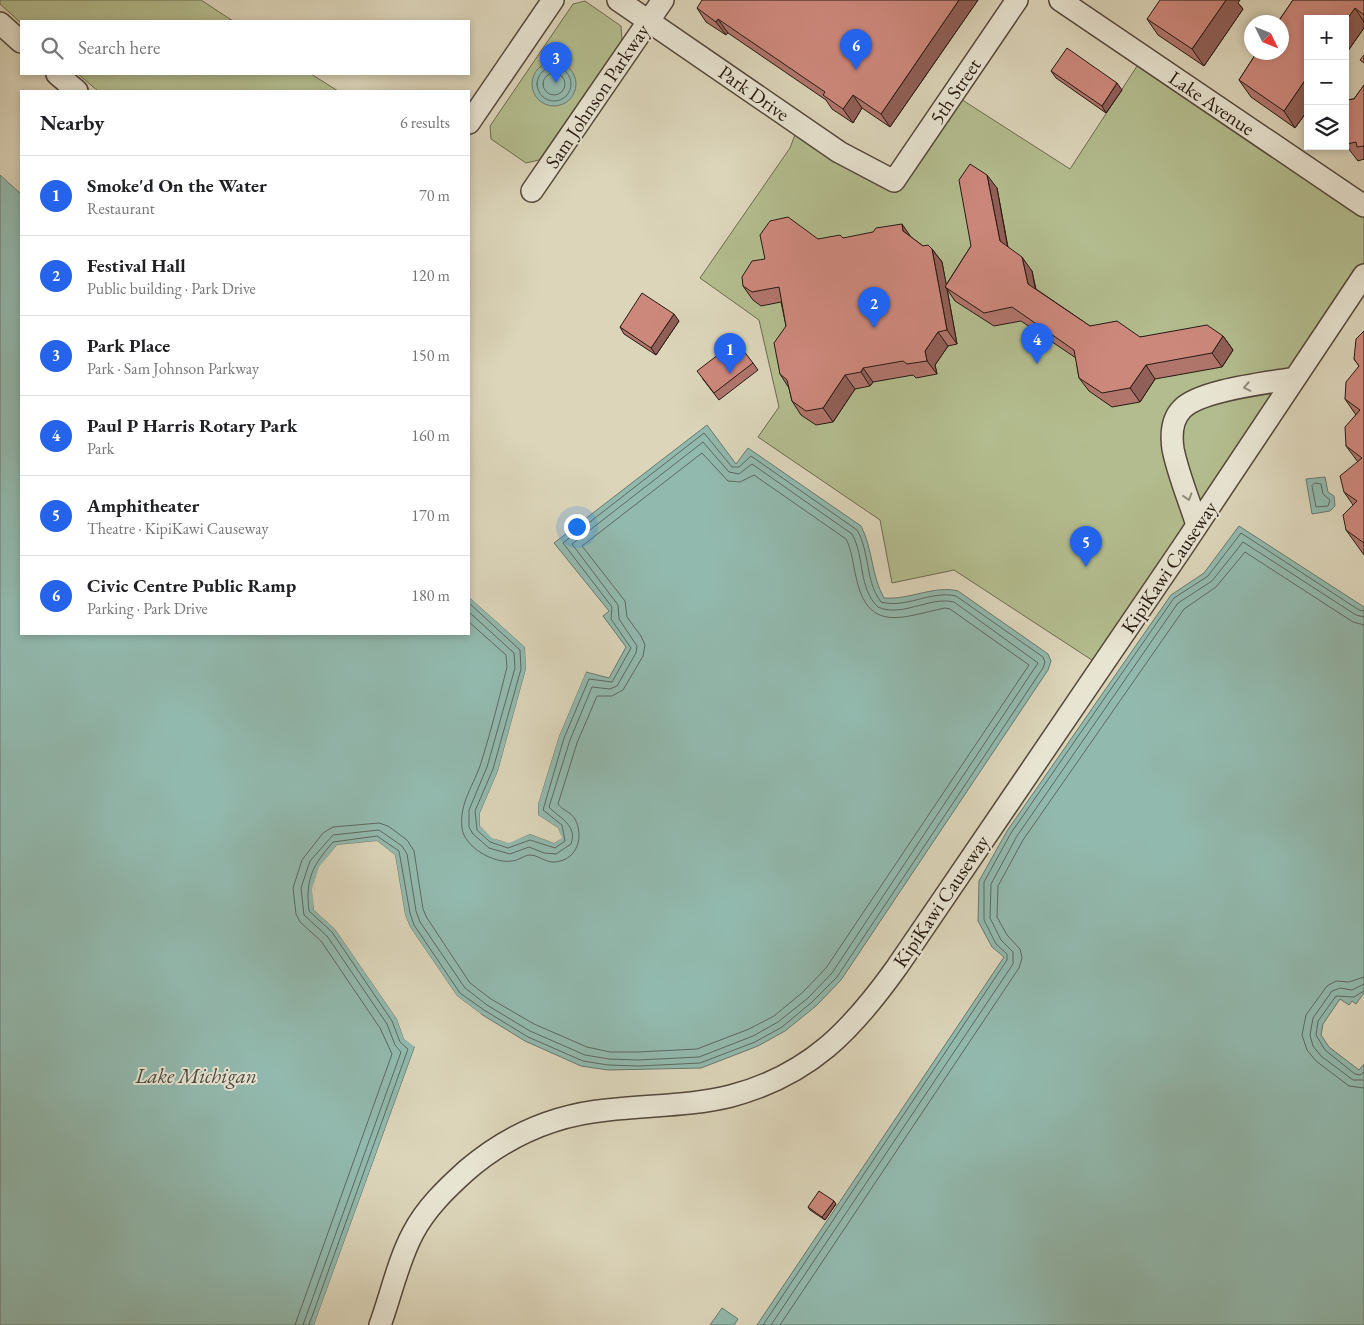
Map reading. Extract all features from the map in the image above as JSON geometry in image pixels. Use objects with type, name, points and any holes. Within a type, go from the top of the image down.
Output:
[{"type":"street","points":[[470,122],[553,0]]},
{"type":"street","name":"Park Drive","points":[[618,0],[839,152],[894,182]]},
{"type":"street","name":"Sam Johnson Parkway","points":[[532,191],[663,0]]},
{"type":"street","name":"5th Street","points":[[894,182],[1017,0]]},
{"type":"street","name":"Lake Avenue","points":[[1060,0],[1364,206]]},
{"type":"street","points":[[0,23],[20,41]]},
{"type":"street","points":[[58,75],[76,90]]},
{"type":"street","name":"KipiKawi Causeway","points":[[380,1325],[414,1232],[448,1187],[495,1147],[536,1126],[572,1116],[607,1110],[691,1103],[732,1096],[786,1074],[810,1061],[843,1034],[858,1018],[897,967],[1197,526],[1364,275]]},
{"type":"street","points":[[1197,526],[1173,448],[1173,428],[1182,409],[1192,401],[1212,394],[1295,378]]},
{"type":"green space","points":[[0,0],[201,0],[231,20],[20,20],[20,22],[0,4]]},
{"type":"green space","points":[[585,1],[621,26],[622,40],[539,160],[526,163],[491,139],[490,126],[573,4]]},
{"type":"green space","points":[[1143,57],[1364,206],[1364,275],[1101,666],[954,570],[892,583],[880,520],[758,437],[779,407],[759,320],[700,278],[790,148],[799,124],[894,181],[953,94],[1070,169]]},
{"type":"green space","points":[[79,75],[313,75],[336,90],[97,90]]},
{"type":"water","points":[[558,62],[570,68],[575,75],[575,93],[570,100],[563,105],[550,106],[542,103],[535,96],[532,80],[535,72],[542,65]]},
{"type":"water","name":"Lake Michigan","points":[[0,175],[20,193],[20,635],[470,635],[470,598],[525,647],[526,669],[498,771],[480,813],[480,826],[498,840],[515,840],[530,834],[554,843],[561,838],[558,828],[538,815],[538,804],[559,736],[586,672],[609,678],[626,647],[603,616],[609,611],[554,543],[707,425],[736,464],[748,448],[861,526],[884,598],[903,597],[940,590],[958,591],[1048,654],[1051,661],[1048,670],[841,980],[816,1006],[785,1031],[758,1046],[701,1068],[608,1070],[581,1066],[525,1041],[481,1014],[457,996],[410,927],[405,915],[395,855],[377,841],[337,845],[317,874],[313,899],[314,910],[335,929],[397,1019],[404,1039],[415,1046],[314,1325],[0,1325]]},
{"type":"water","points":[[1325,477],[1328,492],[1334,496],[1335,506],[1330,511],[1312,514],[1306,479]]},
{"type":"water","points":[[1239,526],[1364,607],[1364,993],[1356,1004],[1352,1001],[1349,1005],[1340,999],[1323,1024],[1321,1035],[1329,1047],[1359,1070],[1364,1064],[1364,1325],[757,1325],[1004,957],[992,947],[978,921],[979,881],[1007,831],[1171,595],[1204,573]]},
{"type":"water","points":[[722,1308],[738,1319],[734,1325],[710,1325]]},
{"type":"pier","points":[[470,595],[527,647],[529,670],[500,771],[483,813],[483,825],[493,835],[509,840],[530,832],[548,840],[554,841],[559,837],[556,830],[536,816],[536,804],[557,736],[584,671],[586,672],[559,736],[538,804],[538,815],[558,828],[562,838],[554,843],[530,834],[509,843],[492,838],[480,826],[480,813],[498,771],[526,669],[525,647],[470,598]]},
{"type":"pier","points":[[377,841],[395,855],[405,915],[410,927],[457,996],[481,1014],[480,1017],[455,998],[408,928],[402,915],[393,856],[376,844],[338,848],[322,868],[314,889],[316,908],[337,927],[399,1018],[407,1038],[417,1047],[316,1325],[314,1325],[415,1047],[404,1039],[397,1019],[335,929],[314,910],[312,889],[319,867],[337,845]]},
{"type":"building","points":[[702,0],[959,0],[881,114],[853,95],[843,109],[823,95],[825,92],[718,19],[716,22],[697,8]]},
{"type":"building","points":[[1160,0],[1226,0],[1192,49],[1147,19]]},
{"type":"building","points":[[1293,0],[1364,0],[1364,15],[1355,8],[1349,16],[1304,15],[1304,82],[1284,111],[1239,80],[1252,60],[1289,60],[1289,15],[1283,15]]},
{"type":"building","points":[[1067,48],[1117,83],[1102,106],[1051,71]]},
{"type":"building","points":[[1364,55],[1364,63],[1360,60]]},
{"type":"building","points":[[1364,85],[1364,146],[1357,147],[1356,142],[1349,144],[1349,100],[1354,99]]},
{"type":"building","points":[[970,164],[987,175],[1000,241],[1022,257],[1028,284],[1090,326],[1117,321],[1140,337],[1207,325],[1223,336],[1212,353],[1146,365],[1130,388],[1102,393],[1079,378],[1074,350],[1012,307],[984,313],[945,287],[971,246],[959,180]]},
{"type":"building","points":[[788,217],[818,239],[840,235],[843,238],[873,232],[876,228],[902,224],[903,231],[923,246],[928,245],[932,249],[947,330],[938,332],[925,351],[927,361],[907,364],[903,361],[863,368],[861,372],[845,375],[823,408],[806,411],[792,401],[787,380],[780,374],[774,343],[786,326],[779,287],[752,292],[743,286],[742,277],[752,261],[765,259],[760,235],[770,221]]},
{"type":"building","points":[[642,293],[674,314],[651,348],[620,327]]},
{"type":"building","points":[[1364,331],[1364,543],[1346,530],[1343,515],[1357,501],[1344,492],[1340,476],[1362,458],[1346,446],[1345,427],[1360,410],[1345,399],[1346,382],[1359,366],[1354,359],[1356,339]]},
{"type":"building","points":[[736,341],[753,363],[714,393],[697,371]]},
{"type":"building","points":[[819,1191],[834,1201],[822,1217],[808,1207]]},
{"type":"place","name":"Civic Centre Public Ramp","points":[[856,70]]},
{"type":"place","name":"Park Place","points":[[556,83]]},
{"type":"place","name":"Festival Hall","points":[[874,328]]},
{"type":"place","name":"Paul P Harris Rotary Park","points":[[1037,364]]},
{"type":"place","name":"Smoke'd On the Water","points":[[730,374]]},
{"type":"place","name":"Amphitheater","points":[[1086,567]]}]
